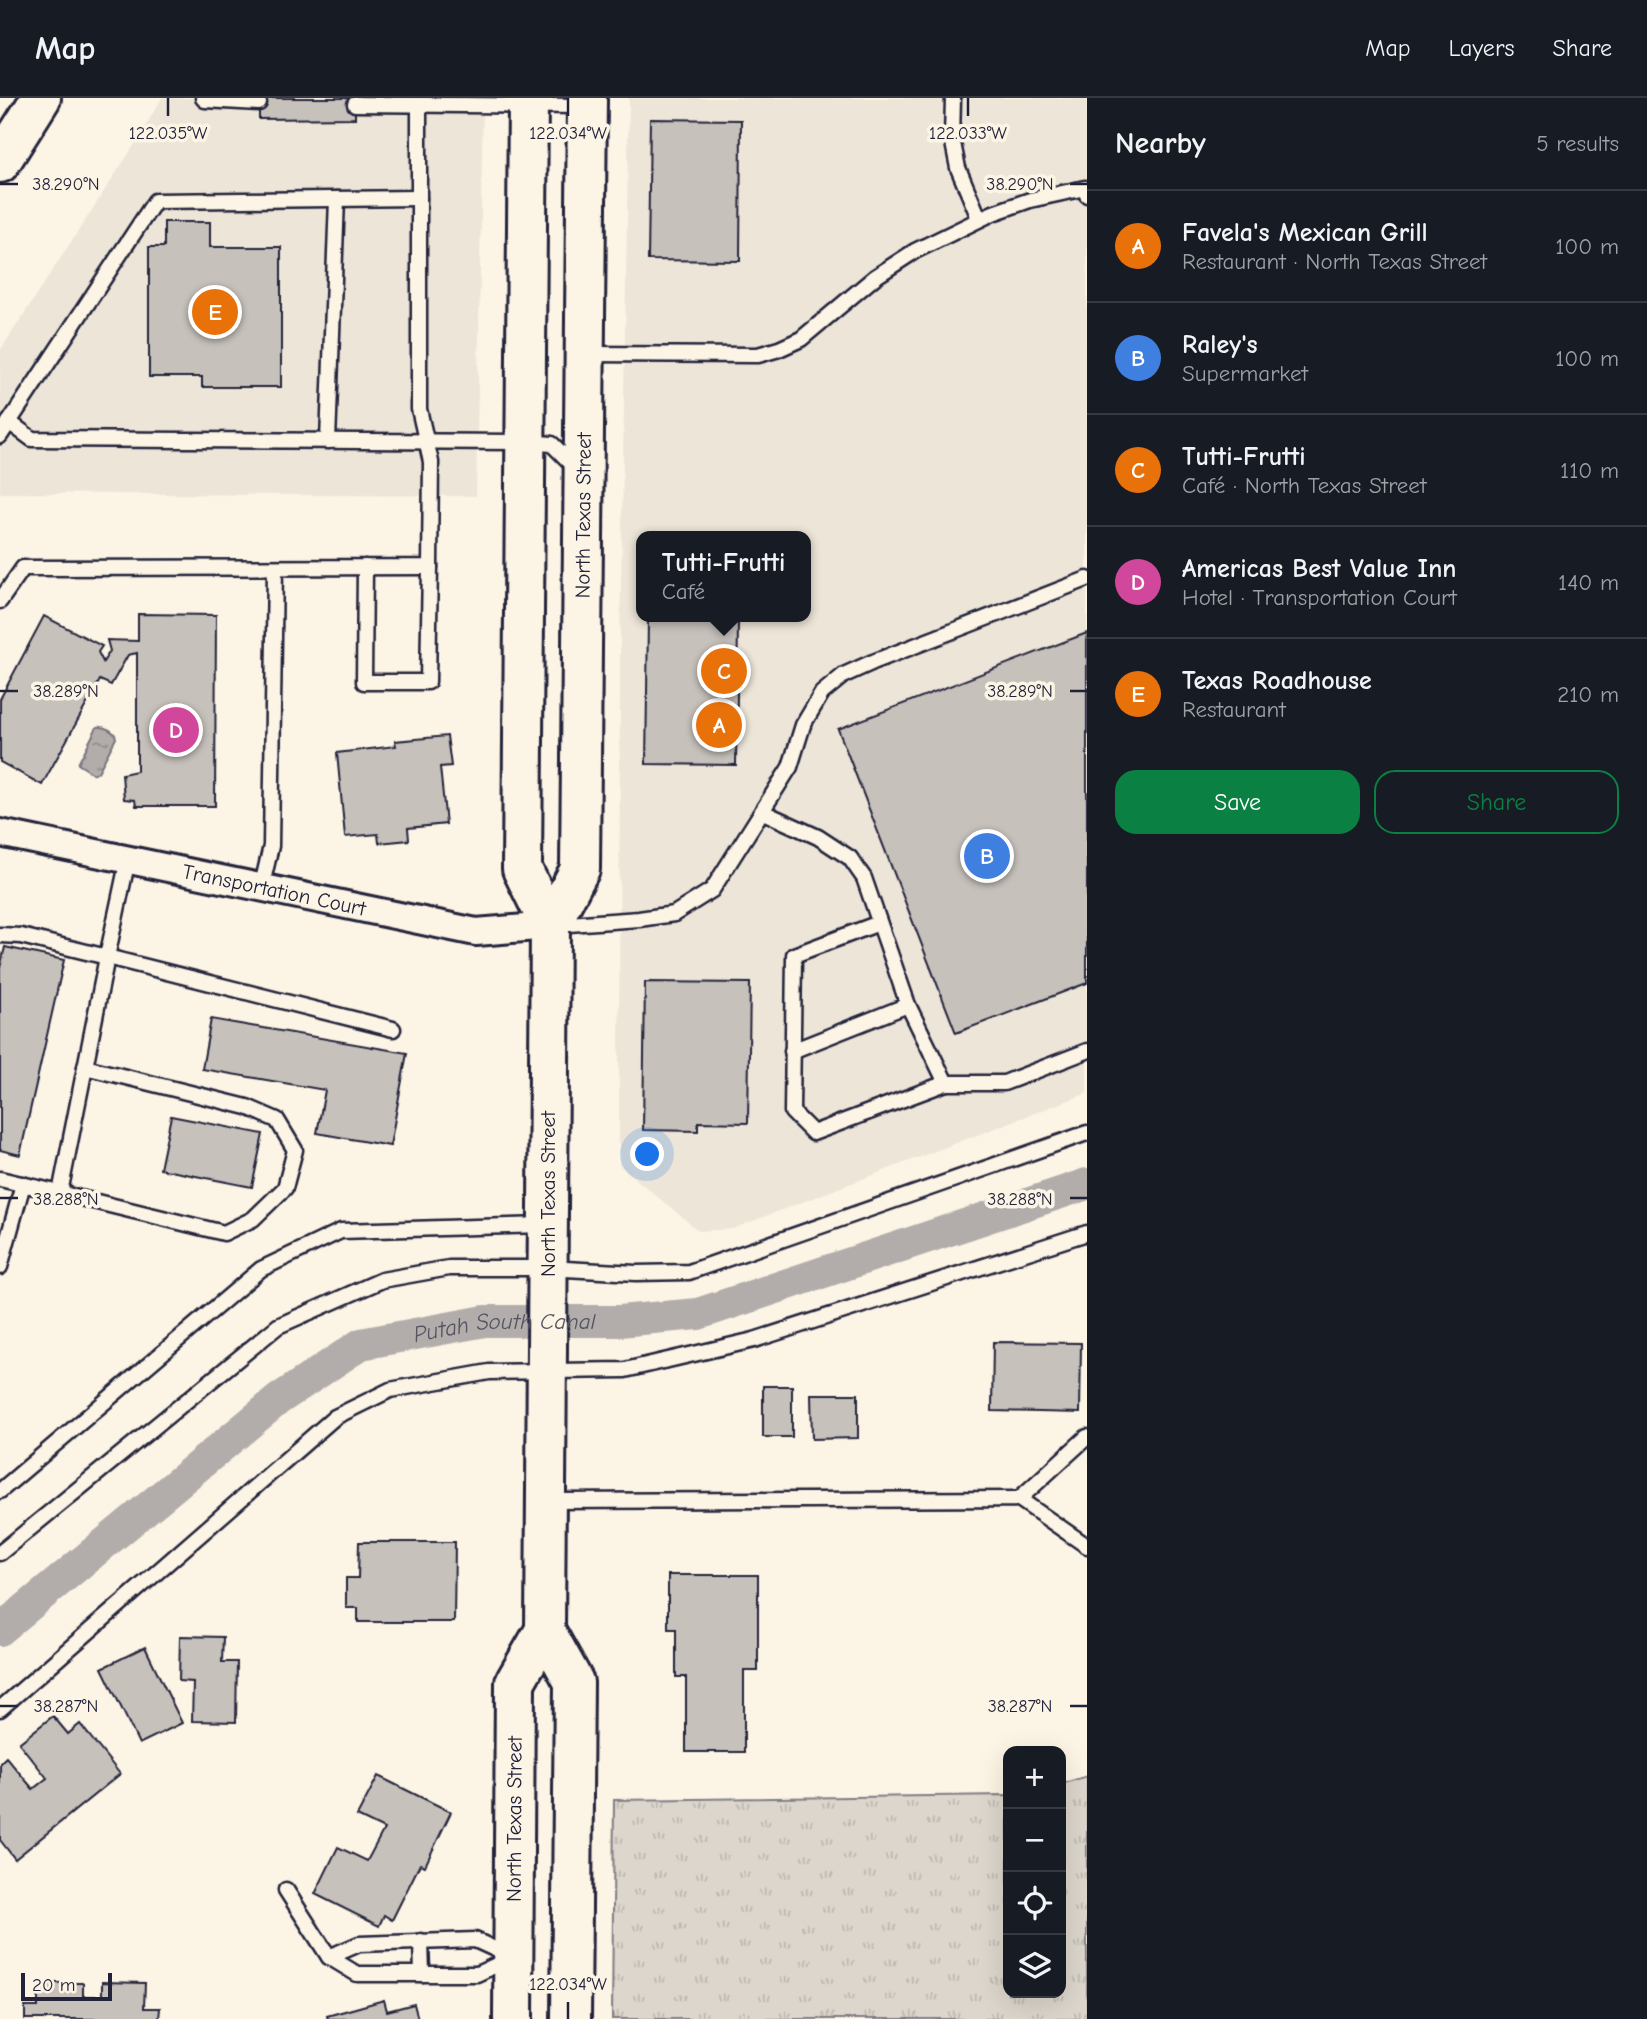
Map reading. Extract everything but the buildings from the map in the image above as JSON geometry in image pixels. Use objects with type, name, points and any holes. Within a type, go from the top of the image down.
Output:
[{"type":"main road","points":[[0,163],[41,98]]},
{"type":"main road","name":"North Texas Street","points":[[513,2019],[515,1682],[545,1630],[548,1283],[550,926],[522,869],[528,102]]},
{"type":"main road","name":"North Texas Street","points":[[550,926],[580,869],[587,102]]},
{"type":"main road","name":"North Texas Street","points":[[545,1630],[574,1682],[571,2019]]},
{"type":"street","name":"Transportation Court","points":[[0,833],[476,932],[550,926]]},
{"type":"lane","points":[[203,98],[259,103]]},
{"type":"lane","points":[[953,98],[952,138],[958,168],[979,218]]},
{"type":"lane","points":[[355,104],[400,102],[419,106],[463,102],[587,102]]},
{"type":"lane","points":[[365,567],[364,682],[428,682],[431,462],[419,409],[419,106]]},
{"type":"lane","points":[[584,354],[758,355],[779,349],[801,339],[848,298],[905,257],[979,218],[1030,200],[1086,190]]},
{"type":"lane","points":[[0,436],[155,201],[419,198]]},
{"type":"lane","points":[[328,441],[337,199]]},
{"type":"lane","points":[[9,422],[32,439],[552,444],[583,475]]},
{"type":"lane","points":[[0,601],[23,568],[430,567]]},
{"type":"lane","points":[[261,886],[271,846],[275,568]]},
{"type":"lane","points":[[550,926],[674,914],[712,890],[790,767],[809,712],[822,693],[844,675],[1087,579]]},
{"type":"lane","points":[[763,812],[818,837],[850,858],[864,878],[908,1005],[946,1083]]},
{"type":"lane","points":[[60,1193],[128,859]]},
{"type":"lane","points":[[879,923],[794,955],[792,1112],[813,1133],[946,1083],[1004,1083],[1087,1051]]},
{"type":"lane","points":[[0,935],[21,936],[393,1029]]},
{"type":"lane","points":[[792,1051],[908,1005]]},
{"type":"lane","points":[[0,1179],[224,1233],[253,1219],[285,1188],[295,1150],[277,1120],[247,1107],[85,1067]]},
{"type":"lane","points":[[0,1553],[278,1326],[382,1280],[449,1268],[548,1283],[636,1273],[689,1272],[1087,1133]]},
{"type":"lane","points":[[0,1267],[23,1184]]},
{"type":"lane","points":[[0,1491],[261,1269],[341,1231],[548,1225]]},
{"type":"lane","points":[[0,1709],[335,1416],[390,1390],[489,1372],[547,1358],[625,1370],[754,1340],[1087,1233]]},
{"type":"lane","points":[[1020,1499],[1087,1437]]},
{"type":"lane","points":[[546,1501],[1020,1499],[1087,1546]]},
{"type":"lane","points":[[286,1890],[329,1957],[358,1974],[477,1975],[513,1957]]},
{"type":"lane","points":[[329,1957],[359,1944],[475,1940],[513,1957]]},
{"type":"lane","points":[[421,1941],[422,1974]]},
{"type":"shaded area","points":[[162,98],[483,98],[476,496],[0,493],[0,351]]},
{"type":"shaded area","points":[[629,98],[1087,98],[1087,1093],[732,1229],[699,1231],[619,1165],[620,645]]},
{"type":"green space","points":[[1087,1776],[1087,2019],[612,2019],[614,1800],[1003,1795],[1003,1998],[1066,1998],[1066,1782]]},
{"type":"water","points":[[97,727],[109,730],[116,738],[98,772],[94,774],[78,764]]},
{"type":"waterway","name":"Putah South Canal","points":[[0,1630],[279,1399],[361,1344],[485,1321],[619,1321],[698,1314],[1087,1184]]},
{"type":"place","name":"Texas Roadhouse","points":[[215,312]]},
{"type":"place","name":"Tutti-Frutti","points":[[724,671]]},
{"type":"place","name":"Favela's Mexican Grill","points":[[719,725]]},
{"type":"place","name":"Americas Best Value Inn","points":[[176,730]]},
{"type":"place","name":"Raley's","points":[[987,856]]}]
